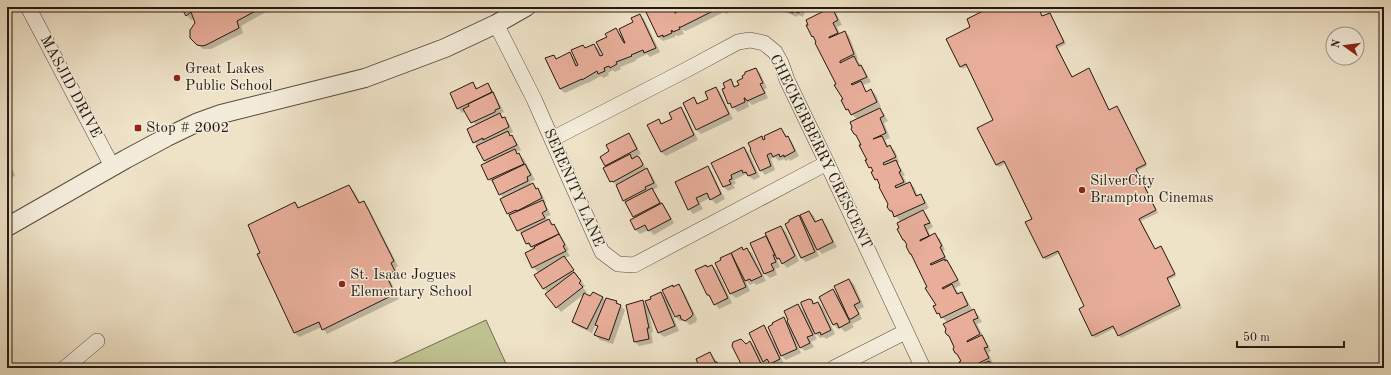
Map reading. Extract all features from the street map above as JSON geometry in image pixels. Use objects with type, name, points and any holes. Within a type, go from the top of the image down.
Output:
[{"type":"street","name":"MASJID DRIVE","points":[[28,7],[112,166]]},
{"type":"street","points":[[7,227],[166,136],[196,123],[221,114],[365,78],[445,48],[496,24],[526,7]]},
{"type":"street","name":"SERENITY LANE","points":[[496,24],[534,99],[602,252],[618,264],[634,265],[827,163]]},
{"type":"street","name":"CHECKERBERRY CRESCENT","points":[[552,139],[738,42],[750,40],[764,43],[775,52],[781,63],[786,80],[827,163],[923,368]]},
{"type":"street","points":[[834,368],[905,332]]},
{"type":"street","points":[[65,368],[97,342]]},
{"type":"green space","points":[[486,320],[508,368],[382,368]]},
{"type":"building","points":[[181,7],[263,7],[237,21],[239,28],[202,46],[197,45],[190,38],[190,30],[195,23],[191,12],[186,16]]},
{"type":"building","points":[[652,7],[672,7],[676,13],[673,7],[727,7],[720,10],[719,8],[679,27],[680,29],[673,32],[672,30],[672,33],[663,37],[663,35],[658,37],[645,10]]},
{"type":"building","points":[[776,7],[801,7],[799,13],[793,11],[793,13]]},
{"type":"building","points":[[832,7],[838,20],[833,23],[838,33],[829,38],[845,31],[854,54],[840,61],[840,63],[854,56],[859,66],[861,65],[867,77],[851,84],[852,85],[861,81],[866,92],[871,89],[877,102],[851,115],[848,109],[846,110],[841,100],[843,99],[834,85],[836,84],[815,43],[816,42],[813,36],[812,37],[806,25],[808,25],[806,20]]},
{"type":"building","name":"SilverCity Brampton Cinemas","points":[[991,7],[1038,7],[1042,16],[1050,13],[1064,42],[1056,46],[1072,77],[1089,68],[1109,110],[1117,106],[1146,164],[1136,169],[1156,210],[1139,219],[1155,249],[1161,246],[1175,274],[1167,278],[1180,305],[1118,336],[1113,326],[1092,336],[1079,309],[1084,306],[1058,251],[1043,258],[1025,222],[1032,219],[1004,161],[996,165],[977,128],[993,120],[966,64],[960,67],[946,39],[970,27],[967,19]]},
{"type":"building","points":[[640,14],[656,48],[644,53],[643,50],[631,55],[632,56],[616,62],[617,64],[610,68],[609,66],[604,68],[605,71],[598,74],[597,71],[582,80],[560,89],[545,58],[554,55],[556,59],[570,52],[576,66],[578,65],[571,50],[583,45],[585,48],[594,44],[600,56],[603,55],[596,42],[607,37],[605,34],[616,28],[625,43],[619,29],[633,22],[631,18]]},
{"type":"building","points":[[756,68],[763,83],[760,84],[765,93],[747,101],[744,98],[745,102],[732,108],[730,103],[728,104],[722,89],[725,88],[723,83],[731,79],[734,87],[739,85],[737,81],[743,78],[742,76],[745,72]]},
{"type":"building","points":[[473,82],[476,89],[488,83],[492,92],[457,109],[450,93]]},
{"type":"building","points":[[716,87],[729,114],[696,130],[683,103],[694,97],[697,104],[708,99],[705,92]]},
{"type":"building","points":[[493,92],[500,108],[495,110],[495,112],[471,123],[463,109],[469,106],[468,104]]},
{"type":"building","points":[[681,107],[694,135],[661,152],[647,125],[659,119],[661,124],[672,119],[669,113]]},
{"type":"building","points":[[880,108],[884,116],[880,118],[886,133],[873,139],[882,136],[887,147],[890,145],[896,157],[883,163],[884,165],[896,160],[901,171],[899,172],[904,182],[895,186],[896,188],[910,182],[916,196],[921,194],[925,203],[894,217],[892,211],[890,211],[887,207],[888,204],[879,187],[880,186],[877,179],[875,180],[871,172],[873,171],[871,167],[869,168],[865,160],[867,160],[859,145],[861,145],[856,135],[851,129],[852,127],[850,122]]},
{"type":"building","points":[[500,113],[502,118],[505,117],[509,127],[483,140],[483,138],[473,143],[467,129]]},
{"type":"building","points":[[781,128],[786,137],[788,136],[795,151],[784,157],[784,155],[780,157],[779,154],[773,157],[771,153],[767,155],[771,166],[760,171],[748,143],[762,136],[763,140],[765,139],[764,136]]},
{"type":"building","points":[[508,131],[510,136],[512,135],[517,145],[484,161],[476,146]]},
{"type":"building","points":[[629,133],[637,149],[605,166],[600,157],[609,151],[606,145]]},
{"type":"building","points":[[744,147],[756,173],[748,176],[746,172],[743,173],[742,170],[731,175],[732,179],[729,180],[731,184],[723,187],[711,163]]},
{"type":"building","points":[[515,149],[517,154],[519,153],[524,164],[488,180],[481,165]]},
{"type":"building","points":[[630,154],[632,159],[637,156],[639,157],[643,164],[642,166],[613,182],[610,182],[603,168]]},
{"type":"building","points":[[525,164],[531,175],[527,177],[528,181],[499,195],[492,180]]},
{"type":"building","points":[[708,166],[721,194],[710,200],[707,193],[696,198],[699,204],[688,210],[675,182]]},
{"type":"building","points":[[647,168],[654,183],[623,201],[616,185]]},
{"type":"building","points":[[533,183],[536,189],[538,188],[542,198],[517,211],[516,210],[507,214],[500,199]]},
{"type":"building","points":[[349,185],[359,203],[364,201],[394,261],[391,263],[395,271],[386,275],[395,294],[322,330],[319,322],[294,333],[257,254],[260,253],[248,225],[295,202],[298,208]]},
{"type":"building","points":[[652,188],[660,203],[633,217],[625,202]]},
{"type":"building","points":[[543,200],[547,210],[542,213],[545,218],[517,231],[509,215]]},
{"type":"building","points":[[662,203],[671,219],[648,231],[645,225],[635,230],[630,220]]},
{"type":"building","points":[[923,210],[930,223],[924,225],[929,236],[920,241],[935,233],[942,246],[940,247],[945,257],[930,264],[931,265],[945,259],[945,261],[947,260],[958,280],[942,288],[943,289],[952,284],[957,294],[962,292],[968,305],[941,318],[933,306],[936,305],[925,288],[927,287],[906,246],[907,245],[897,229],[899,228],[897,223]]},
{"type":"building","points":[[809,211],[815,222],[822,219],[833,242],[817,250],[800,215]]},
{"type":"building","points":[[799,215],[815,252],[801,258],[785,224],[789,222],[789,220]]},
{"type":"building","points":[[549,219],[552,225],[554,224],[559,234],[531,247],[529,243],[526,244],[521,233]]},
{"type":"building","points":[[781,226],[795,256],[782,264],[779,258],[777,259],[765,233]]},
{"type":"building","points":[[559,234],[565,245],[563,246],[566,251],[532,268],[525,253]]},
{"type":"building","points":[[766,236],[775,255],[773,255],[776,262],[771,264],[774,270],[764,274],[750,243]]},
{"type":"building","points":[[742,247],[743,250],[747,248],[762,276],[751,281],[750,279],[745,281],[731,253]]},
{"type":"building","points":[[731,253],[746,287],[730,294],[715,263],[721,260],[720,258]]},
{"type":"building","points":[[564,256],[574,270],[543,289],[534,275]]},
{"type":"building","points":[[706,265],[707,267],[712,265],[728,298],[714,305],[709,295],[707,295],[695,270]]},
{"type":"building","points":[[574,272],[581,281],[579,283],[583,287],[556,308],[545,294]]},
{"type":"building","points":[[849,279],[860,302],[854,305],[859,314],[851,319],[849,319],[834,286]]},
{"type":"building","points":[[679,284],[693,314],[685,321],[681,319],[680,315],[675,317],[662,290]]},
{"type":"building","points":[[833,289],[850,322],[839,328],[837,323],[833,325],[819,297]]},
{"type":"building","points":[[593,292],[603,297],[587,329],[572,322],[584,293],[590,296]]},
{"type":"building","points":[[661,292],[675,326],[658,333],[645,301]]},
{"type":"building","points":[[606,298],[617,301],[616,303],[621,305],[609,340],[594,335],[598,326],[595,325]]},
{"type":"building","points":[[809,299],[812,300],[813,304],[818,302],[831,330],[821,335],[820,332],[815,334],[801,304],[801,302]]},
{"type":"building","points":[[643,300],[649,328],[647,328],[649,339],[634,342],[626,305]]},
{"type":"building","points":[[798,304],[813,335],[807,337],[810,343],[800,348],[787,321],[788,320],[784,311]]},
{"type":"building","points":[[974,309],[978,318],[973,320],[980,334],[967,342],[982,335],[988,347],[984,348],[989,358],[977,364],[978,366],[989,361],[993,368],[962,368],[959,362],[961,361],[953,349],[954,347],[949,336],[945,332],[946,329],[943,324]]},
{"type":"building","points":[[784,317],[797,349],[781,356],[768,327],[773,324],[772,323]]},
{"type":"building","points":[[764,325],[780,359],[770,364],[767,359],[763,362],[749,333]]},
{"type":"building","points":[[741,339],[746,344],[750,341],[763,368],[743,368],[732,346],[733,342]]},
{"type":"building","points":[[710,352],[720,368],[700,368],[696,359]]},
{"type":"place","name":"Great Lakes Public School","points":[[177,78]]},
{"type":"place","name":"Stop # 2002","points":[[138,128]]},
{"type":"place","name":"SilverCity Brampton Cinemas","points":[[1082,190]]},
{"type":"place","name":"St. Isaac Jogues Elementary School","points":[[342,284]]}]
